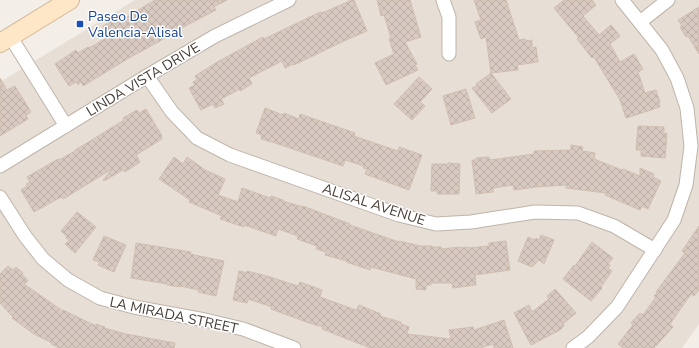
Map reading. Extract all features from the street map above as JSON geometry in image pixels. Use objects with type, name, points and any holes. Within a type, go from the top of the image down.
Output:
[{"type":"main road","points":[[5,40],[70,0]]},
{"type":"street","name":"LINDA VISTA DRIVE","points":[[0,166],[215,36],[289,0]]},
{"type":"street","points":[[443,0],[449,18],[449,54]]},
{"type":"street","points":[[573,348],[588,337],[617,307],[674,220],[686,186],[691,146],[687,108],[677,78],[662,50],[622,0]]},
{"type":"street","points":[[640,22],[668,0]]},
{"type":"street","points":[[5,40],[66,126]]},
{"type":"street","name":"ALISAL AVENUE","points":[[147,76],[172,112],[197,138],[230,155],[399,215],[436,224],[471,222],[535,212],[578,214],[614,226],[655,250]]},
{"type":"street","name":"LA MIRADA STREET","points":[[0,197],[25,236],[43,259],[68,280],[100,298],[134,307],[205,320],[243,330],[294,348]]},
{"type":"shaded area","points":[[135,0],[699,0],[699,324],[682,348],[0,348],[0,82]]},
{"type":"building","points":[[155,0],[227,0],[214,7],[216,10],[172,33],[83,86],[81,82],[78,85],[76,82],[69,86],[55,64],[76,50],[78,53],[108,37],[103,26],[113,20],[115,24]]},
{"type":"building","points":[[354,0],[367,31],[294,65],[293,64],[285,68],[282,61],[249,78],[252,84],[221,99],[224,104],[215,108],[213,104],[201,110],[189,88],[195,85],[193,82],[197,80],[195,76],[263,37],[264,39],[318,13],[322,13]]},
{"type":"building","points":[[377,0],[410,0],[421,37],[405,42],[417,64],[415,65],[418,70],[386,85],[375,63],[394,54],[384,15],[381,16]]},
{"type":"building","points":[[474,0],[506,0],[519,40],[532,40],[532,48],[536,47],[538,62],[517,65],[518,70],[491,73],[486,37],[481,39],[475,22],[481,20]]},
{"type":"building","points":[[564,0],[592,0],[596,5],[583,16],[599,35],[611,25],[620,36],[610,44],[620,62],[634,54],[643,69],[638,72],[645,93],[656,90],[660,107],[626,118],[620,100],[594,57],[592,58],[577,39],[579,38],[554,8]]},
{"type":"building","points":[[699,7],[699,54],[688,36],[686,37],[678,20]]},
{"type":"building","points":[[491,73],[511,99],[492,113],[472,88],[477,86],[476,84]]},
{"type":"building","points":[[419,77],[432,89],[420,102],[425,106],[412,120],[394,104]]},
{"type":"building","points":[[0,78],[7,90],[15,86],[31,112],[26,115],[28,119],[0,136]]},
{"type":"building","points":[[466,89],[475,118],[451,125],[443,96]]},
{"type":"building","points":[[265,108],[299,119],[300,114],[355,133],[354,136],[398,151],[399,147],[422,155],[409,190],[365,174],[367,169],[363,168],[364,166],[345,160],[343,166],[261,139],[262,135],[256,133]]},
{"type":"building","points":[[146,109],[162,136],[162,139],[136,155],[140,162],[125,172],[123,170],[104,181],[103,180],[112,169],[63,199],[61,197],[34,212],[21,190],[30,182],[27,177],[75,151],[137,110],[139,113]]},
{"type":"building","points":[[638,126],[664,127],[664,134],[667,133],[665,158],[641,156],[641,150],[636,150]]},
{"type":"building","points":[[571,145],[583,147],[582,151],[595,153],[594,159],[622,170],[623,169],[640,176],[640,168],[654,174],[653,177],[661,181],[648,209],[642,206],[640,210],[605,195],[606,193],[566,188],[566,185],[514,190],[513,185],[493,188],[493,192],[476,194],[472,160],[476,160],[476,158],[489,157],[490,160],[534,154],[534,151],[571,150]]},
{"type":"building","points":[[174,157],[183,164],[187,157],[205,170],[225,179],[218,195],[238,202],[242,188],[270,198],[271,196],[303,206],[350,225],[399,242],[421,246],[441,247],[441,249],[489,246],[489,243],[506,241],[510,270],[475,275],[476,285],[453,288],[452,283],[431,283],[431,285],[426,285],[426,290],[416,289],[416,279],[371,267],[370,270],[346,262],[347,261],[325,255],[326,252],[316,249],[317,246],[297,239],[298,236],[278,229],[276,236],[244,225],[244,227],[220,219],[222,216],[189,202],[190,200],[159,179]]},
{"type":"building","points":[[432,164],[460,164],[459,194],[437,194],[437,191],[431,191]]},
{"type":"building","points":[[77,212],[96,227],[75,253],[65,244],[69,240],[61,231]]},
{"type":"building","points":[[699,226],[699,290],[694,296],[691,294],[670,324],[673,327],[654,348],[623,348],[618,344],[633,325],[631,323],[640,313],[643,315],[656,297],[654,296],[657,293],[656,292],[685,253],[682,251]]},
{"type":"building","points":[[541,235],[554,240],[544,264],[539,260],[532,267],[518,261],[528,237],[539,240]]},
{"type":"building","points":[[104,236],[126,245],[114,272],[98,265],[100,262],[93,260]]},
{"type":"building","points":[[592,242],[613,258],[608,264],[610,265],[608,268],[612,271],[601,287],[602,288],[591,301],[563,279],[574,265],[575,266]]},
{"type":"building","points":[[136,243],[191,252],[190,254],[224,261],[216,296],[198,292],[199,290],[131,278]]},
{"type":"building","points":[[8,266],[13,270],[16,267],[23,273],[22,274],[28,281],[24,284],[63,311],[96,326],[96,324],[105,327],[104,328],[126,334],[175,343],[174,348],[59,348],[34,334],[12,318],[13,317],[0,303],[0,274]]},
{"type":"building","points":[[239,271],[247,273],[247,271],[267,276],[298,286],[300,282],[322,290],[320,297],[356,310],[359,305],[381,314],[380,316],[401,322],[401,324],[409,327],[407,334],[451,339],[449,330],[473,327],[474,330],[504,320],[513,348],[494,348],[493,344],[480,348],[370,348],[322,329],[323,327],[271,309],[272,307],[248,299],[247,303],[233,300]]},
{"type":"building","points":[[555,289],[576,313],[563,324],[564,326],[560,330],[531,345],[514,313],[529,305],[532,312],[549,299],[547,296]]},
{"type":"place","name":"Paseo De Valencia-Alisal","points":[[80,24]]}]
